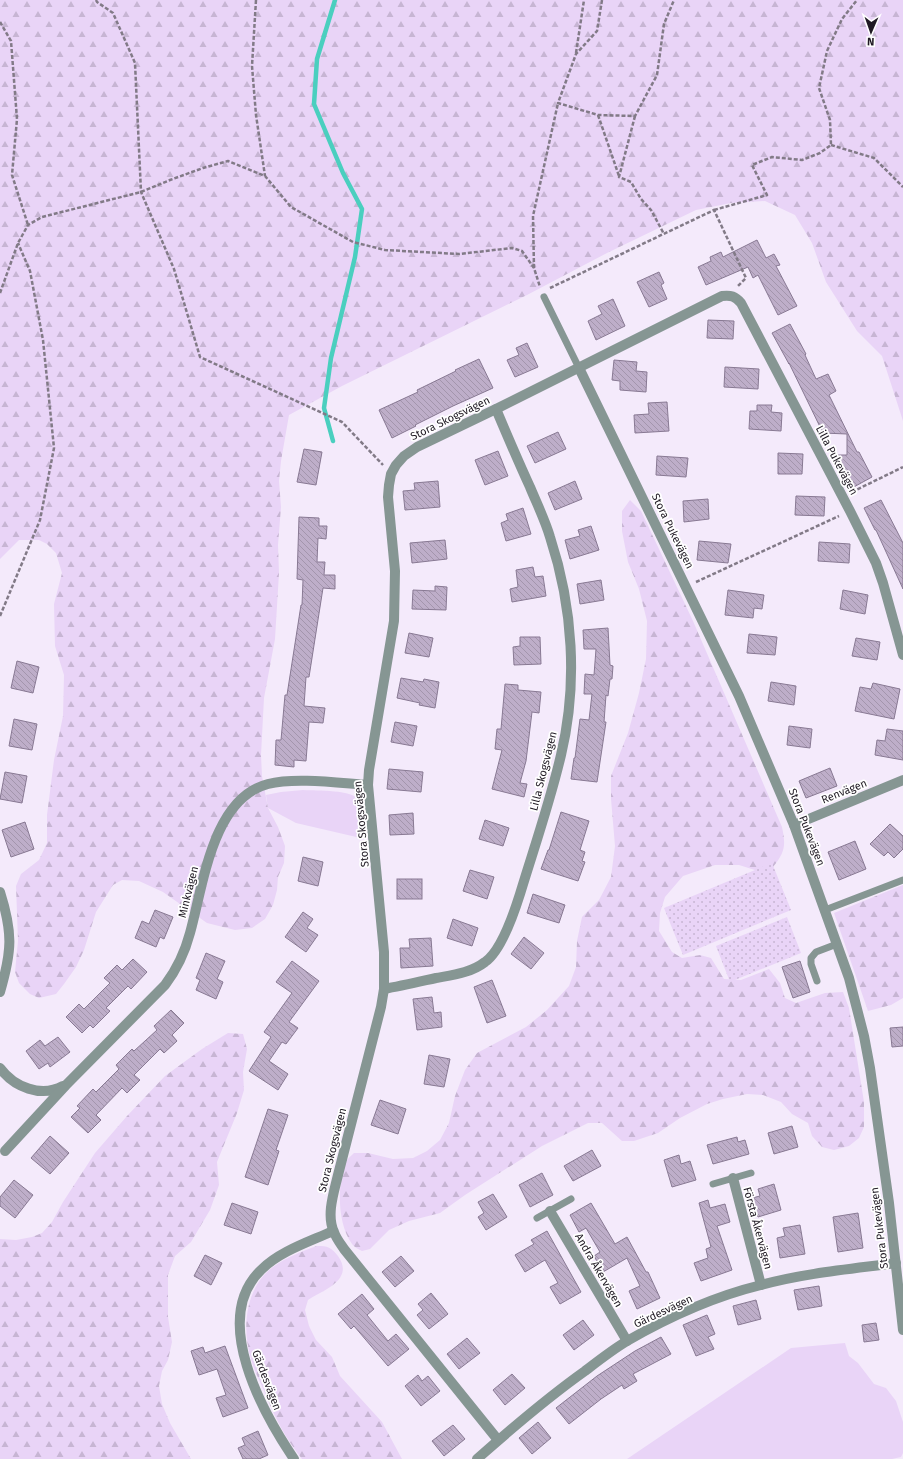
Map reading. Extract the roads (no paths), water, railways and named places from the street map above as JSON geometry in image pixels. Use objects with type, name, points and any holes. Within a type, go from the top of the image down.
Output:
[{"type":"street","name":"Stora Skogsvägen","points":[[498,1440],[357,1266],[333,1231],[331,1221],[332,1201],[380,1014],[384,989],[384,952],[368,785],[369,770],[390,645],[395,597],[395,571],[388,497],[389,484],[391,474],[396,465],[404,456],[417,447],[725,296]]},
{"type":"street","name":"Lilla Pukevägen","points":[[725,296],[736,297],[741,303],[876,563],[903,655]]},
{"type":"street","name":"Stora Pukevägen","points":[[579,368],[739,696],[794,825],[849,978],[864,1036],[889,1203],[902,1306],[903,1330]]},
{"type":"street","name":"Lilla Skogsvägen","points":[[384,989],[476,968],[486,962],[496,950],[514,914],[562,754],[567,727],[571,666],[568,613],[562,580],[544,520],[496,409]]},
{"type":"street","name":"Renvägen","points":[[794,825],[903,780]]},
{"type":"street","name":"Minkvägen","points":[[5,1151],[66,1085],[165,985],[172,976],[179,964],[190,934],[215,841],[229,813],[238,802],[257,788],[267,784],[280,782],[293,781],[368,785]]},
{"type":"street","points":[[0,892],[7,916],[10,937],[7,966],[0,992]]},
{"type":"street","name":"Minkvägen","points":[[0,1068],[13,1081],[29,1089],[40,1091],[52,1090],[66,1085]]},
{"type":"street","name":"Första Åkervägen","points":[[733,1178],[761,1285]]},
{"type":"street","name":"Andra Åkervägen","points":[[550,1211],[626,1341]]},
{"type":"street","name":"Gärdesvägen","points":[[294,1459],[278,1435],[263,1408],[243,1354],[240,1325],[242,1308],[245,1295],[251,1283],[266,1265],[292,1250],[333,1231]]},
{"type":"street","name":"Gärdesvägen","points":[[476,1459],[560,1389],[626,1341],[695,1308],[761,1285],[817,1274],[896,1262]]},
{"type":"lane","points":[[543,294],[579,368]]},
{"type":"lane","points":[[825,910],[903,880]]},
{"type":"lane","points":[[817,981],[811,964],[811,958],[816,952],[837,944]]},
{"type":"lane","points":[[713,1184],[751,1172]]},
{"type":"lane","points":[[537,1218],[570,1199]]},
{"type":"waterway","points":[[333,441],[324,408],[331,358],[355,257],[362,209],[343,173],[314,104],[317,59],[335,0]]}]
